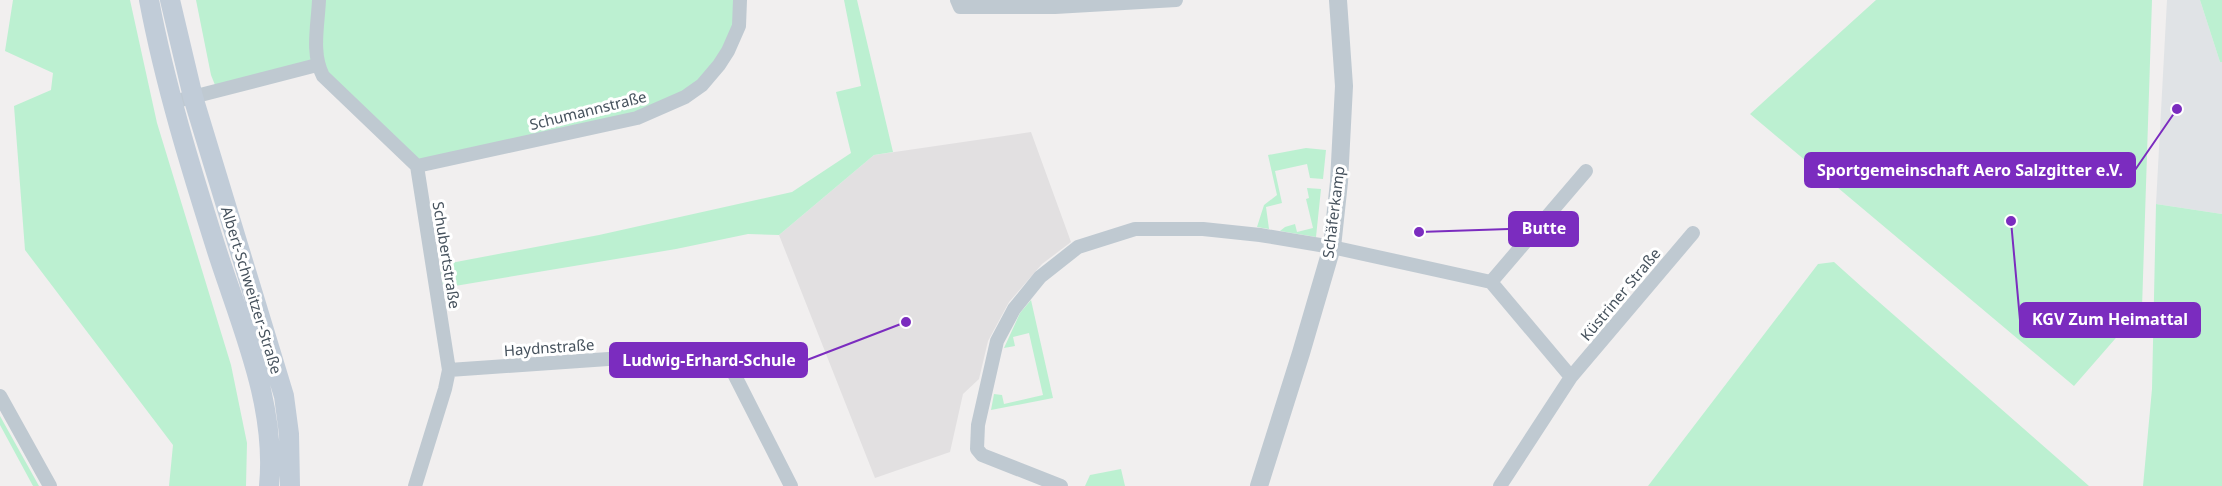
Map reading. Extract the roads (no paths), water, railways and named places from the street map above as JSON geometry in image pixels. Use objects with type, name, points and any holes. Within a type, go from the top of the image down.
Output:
[{"type":"main road","name":"Albert-Schweitzer-Straße","points":[[149,0],[172,102],[196,184],[252,355],[263,399],[268,436],[269,486]]},
{"type":"main road","name":"Albert-Schweitzer-Straße","points":[[170,0],[193,97],[284,396],[289,434],[290,486]]},
{"type":"street","points":[[319,0],[315,53],[317,65],[323,76],[417,166]]},
{"type":"street","name":"Schumannstraße","points":[[417,166],[637,118],[685,97],[702,85],[728,51],[739,26],[740,0]]},
{"type":"street","points":[[957,0],[960,7],[1055,6],[1176,0]]},
{"type":"street","name":"Schäferkamp","points":[[1259,486],[1302,354],[1332,247],[1339,182],[1344,86],[1338,0]]},
{"type":"street","points":[[172,102],[317,65]]},
{"type":"street","name":"Schubertstraße","points":[[415,486],[449,370],[417,166]]},
{"type":"street","points":[[1491,282],[1586,171]]},
{"type":"street","points":[[1061,486],[982,455],[976,449],[978,425],[997,341],[1014,309],[1040,277],[1078,247],[1135,229],[1203,229],[1260,234],[1332,247],[1491,282],[1571,377]]},
{"type":"street","name":"Küstriner Straße","points":[[1500,486],[1571,377],[1693,233]]},
{"type":"street","name":"Haydnstraße","points":[[449,370],[681,354],[709,355],[728,362],[791,486]]},
{"type":"street","points":[[0,396],[50,486]]},
{"type":"place","name":"Sportgemeinschaft Aero Salzgitter e.V.","points":[[2177,109]]},
{"type":"place","name":"KGV Zum Heimattal","points":[[2011,221]]},
{"type":"place","name":"Butte","points":[[1419,232]]},
{"type":"place","name":"Ludwig-Erhard-Schule","points":[[906,322]]}]
